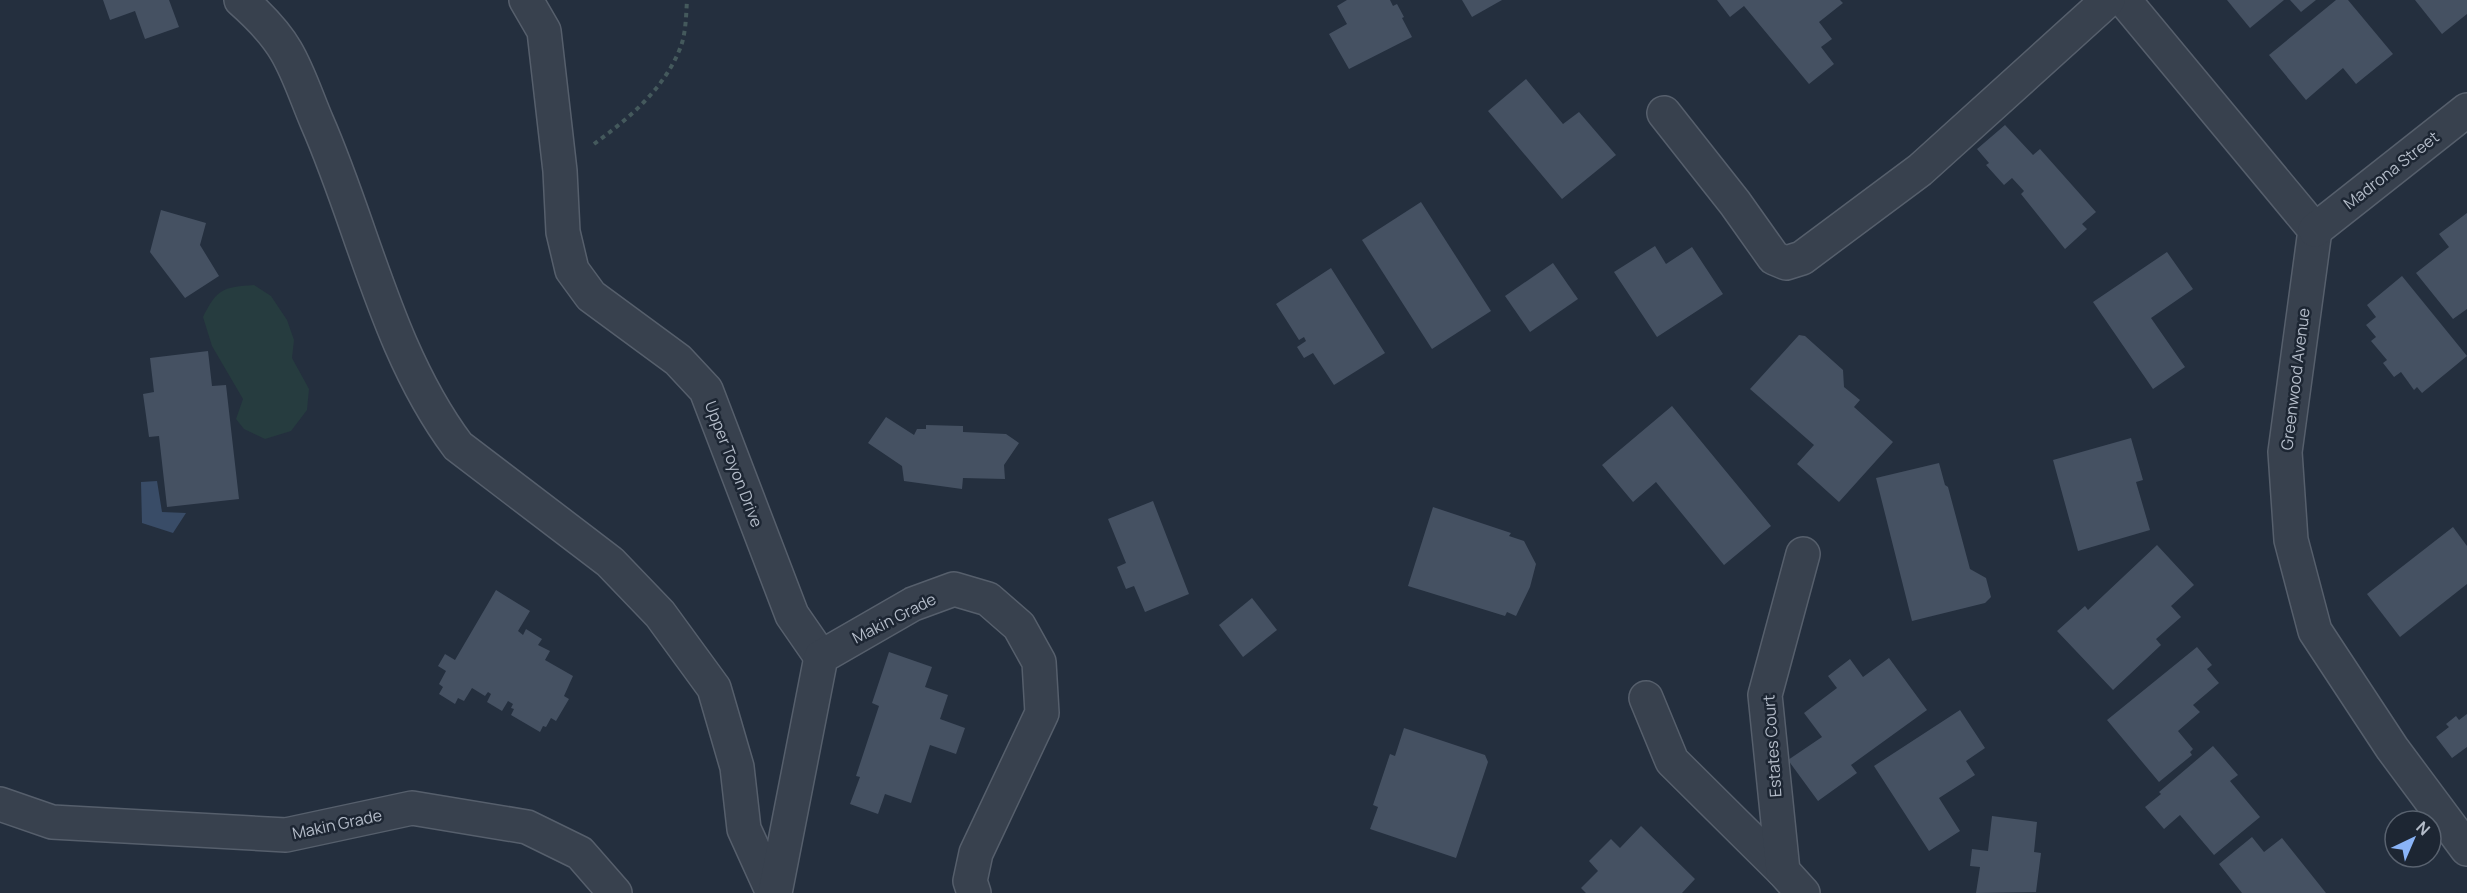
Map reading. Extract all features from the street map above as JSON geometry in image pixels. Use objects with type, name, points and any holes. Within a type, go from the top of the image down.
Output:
[{"type":"street","points":[[241,0],[259,16],[286,51],[338,169],[390,322],[441,423],[458,446],[610,562],[660,614],[714,688],[737,767],[744,829],[774,893]]},
{"type":"street","name":"Upper Toyon Drive","points":[[526,0],[544,32],[560,171],[563,232],[572,270],[591,296],[678,360],[706,390],[792,615],[821,657]]},
{"type":"street","points":[[1664,113],[1735,203],[1774,258],[1786,263],[1802,258],[1920,170],[2108,0]]},
{"type":"street","points":[[2124,0],[2315,230]]},
{"type":"street","name":"Madrona Street","points":[[2315,230],[2467,110]]},
{"type":"street","name":"Greenwood Avenue","points":[[2315,230],[2285,452],[2291,540],[2315,631],[2392,748],[2467,849]]},
{"type":"street","name":"Estates Court","points":[[1793,882],[1765,695],[1803,554]]},
{"type":"street","name":"Makin Grade","points":[[821,657],[913,604],[954,589],[988,599],[1019,626],[1039,662],[1042,713],[976,853],[970,881],[974,893]]},
{"type":"street","points":[[774,893],[821,657]]},
{"type":"street","name":"Estates Court","points":[[1646,698],[1672,760],[1793,882]]},
{"type":"street","name":"Makin Grade","points":[[0,804],[52,822],[286,835],[412,808],[526,827],[580,853],[615,893]]},
{"type":"path","points":[[560,171],[631,116],[655,90],[680,51],[687,0]]},
{"type":"green space","points":[[254,285],[271,296],[287,320],[294,340],[292,358],[309,389],[307,410],[291,431],[265,439],[244,429],[236,419],[243,399],[212,346],[203,317],[213,300],[222,291]]},
{"type":"water","points":[[157,481],[162,512],[186,513],[173,533],[142,523],[141,482]]},
{"type":"building","points":[[103,0],[169,0],[179,27],[145,39],[135,11],[110,20]]},
{"type":"building","points":[[1347,0],[1390,0],[1393,6],[1397,4],[1412,37],[1349,69],[1329,34],[1347,24],[1337,6]]},
{"type":"building","points":[[1462,0],[1502,0],[1472,17]]},
{"type":"building","points":[[1717,0],[1840,0],[1843,3],[1819,22],[1832,39],[1821,47],[1834,64],[1809,84],[1744,6],[1730,17]]},
{"type":"building","points":[[2227,0],[2284,0],[2250,28]]},
{"type":"building","points":[[2290,0],[2316,0],[2301,12]]},
{"type":"building","points":[[2336,0],[2348,0],[2393,54],[2356,84],[2343,68],[2306,100],[2269,55]]},
{"type":"building","points":[[2415,0],[2467,0],[2467,14],[2442,34]]},
{"type":"building","points":[[1526,79],[1563,124],[1579,112],[1616,155],[1562,199],[1488,111]]},
{"type":"building","points":[[2005,125],[2033,155],[2040,149],[2096,212],[2082,224],[2087,229],[2065,249],[2021,194],[2024,191],[2012,178],[2004,185],[1986,165],[1989,163],[1977,149]]},
{"type":"building","points":[[1421,202],[1491,311],[1432,349],[1362,240]]},
{"type":"building","points":[[161,210],[206,223],[200,245],[219,276],[185,298],[150,252]]},
{"type":"building","points":[[2467,213],[2467,309],[2453,319],[2416,273],[2449,247],[2439,234]]},
{"type":"building","points":[[1655,246],[1666,264],[1692,247],[1723,294],[1657,337],[1614,272]]},
{"type":"building","points":[[2167,252],[2193,289],[2151,318],[2185,367],[2153,389],[2093,302]]},
{"type":"building","points":[[1553,263],[1578,299],[1530,332],[1505,296]]},
{"type":"building","points":[[1331,268],[1385,353],[1334,385],[1313,353],[1304,358],[1297,347],[1306,341],[1304,337],[1299,340],[1276,304]]},
{"type":"building","points":[[2402,276],[2467,356],[2422,393],[2417,387],[2414,390],[2401,372],[2394,377],[2383,363],[2387,360],[2371,341],[2376,337],[2366,325],[2376,317],[2367,305]]},
{"type":"building","points":[[1799,335],[1805,336],[1843,370],[1844,387],[1860,400],[1854,407],[1893,442],[1839,502],[1797,464],[1814,445],[1750,389]]},
{"type":"building","points":[[208,351],[212,386],[226,385],[239,499],[167,507],[159,436],[149,437],[143,394],[154,392],[150,358]]},
{"type":"building","points":[[1672,406],[1771,526],[1724,565],[1656,482],[1633,502],[1602,465]]},
{"type":"building","points":[[886,417],[914,435],[917,429],[926,429],[926,425],[963,426],[963,432],[1006,434],[1019,443],[1004,465],[1005,479],[963,478],[962,489],[904,481],[902,466],[868,443]]},
{"type":"building","points":[[2131,438],[2143,480],[2136,482],[2150,530],[2078,551],[2053,460]]},
{"type":"building","points":[[1939,463],[1945,485],[1948,487],[1970,569],[1986,578],[1991,597],[1985,603],[1912,621],[1876,478]]},
{"type":"building","points":[[1153,501],[1189,594],[1145,612],[1134,586],[1126,589],[1117,567],[1126,563],[1108,519]]},
{"type":"building","points":[[1433,507],[1511,533],[1509,536],[1524,541],[1536,564],[1530,587],[1516,616],[1507,612],[1505,616],[1408,586]]},
{"type":"building","points":[[2453,527],[2467,546],[2467,584],[2400,637],[2367,594]]},
{"type":"building","points":[[2157,545],[2194,585],[2171,606],[2181,617],[2156,639],[2161,645],[2113,690],[2057,631],[2085,606],[2088,610]]},
{"type":"building","points":[[496,590],[530,611],[518,631],[523,635],[526,629],[542,639],[538,645],[550,651],[545,660],[573,676],[564,696],[569,699],[556,721],[551,718],[540,732],[511,715],[514,709],[511,708],[513,704],[508,701],[502,711],[487,702],[491,694],[488,692],[485,696],[472,688],[464,701],[458,698],[455,704],[439,694],[443,687],[439,684],[446,671],[438,666],[445,654],[455,660]]},
{"type":"building","points":[[1252,598],[1277,630],[1243,657],[1219,625]]},
{"type":"building","points":[[2197,647],[2212,665],[2207,669],[2219,683],[2193,705],[2200,712],[2178,731],[2193,749],[2190,752],[2192,755],[2159,782],[2107,720]]},
{"type":"building","points":[[889,652],[932,667],[925,687],[948,695],[940,719],[965,728],[956,754],[930,745],[911,803],[885,794],[878,814],[850,804],[860,777],[856,776],[879,706],[872,703]]},
{"type":"building","points":[[1889,658],[1927,710],[1851,765],[1857,773],[1818,801],[1788,760],[1822,737],[1804,713],[1837,688],[1828,676],[1850,659],[1863,677]]},
{"type":"building","points":[[1960,710],[1985,748],[1966,761],[1975,775],[1939,798],[1960,831],[1929,851],[1874,766]]},
{"type":"building","points":[[2467,714],[2467,747],[2452,758],[2436,737],[2449,727],[2446,724],[2456,716],[2459,720]]},
{"type":"building","points":[[1404,728],[1485,755],[1488,762],[1456,858],[1370,829],[1378,807],[1373,805],[1390,754],[1395,756]]},
{"type":"building","points":[[2213,746],[2238,775],[2230,781],[2260,817],[2214,855],[2180,815],[2164,829],[2145,807],[2161,794],[2159,792]]},
{"type":"building","points":[[1992,816],[2037,822],[2034,852],[2041,853],[2036,892],[1976,893],[1980,867],[1970,866],[1972,849],[1988,851]]},
{"type":"building","points":[[1641,826],[1695,879],[1682,893],[1586,893],[1581,888],[1598,871],[1589,861],[1611,839],[1620,848]]},
{"type":"building","points":[[2252,837],[2264,852],[2282,838],[2326,893],[2242,893],[2219,864]]}]
